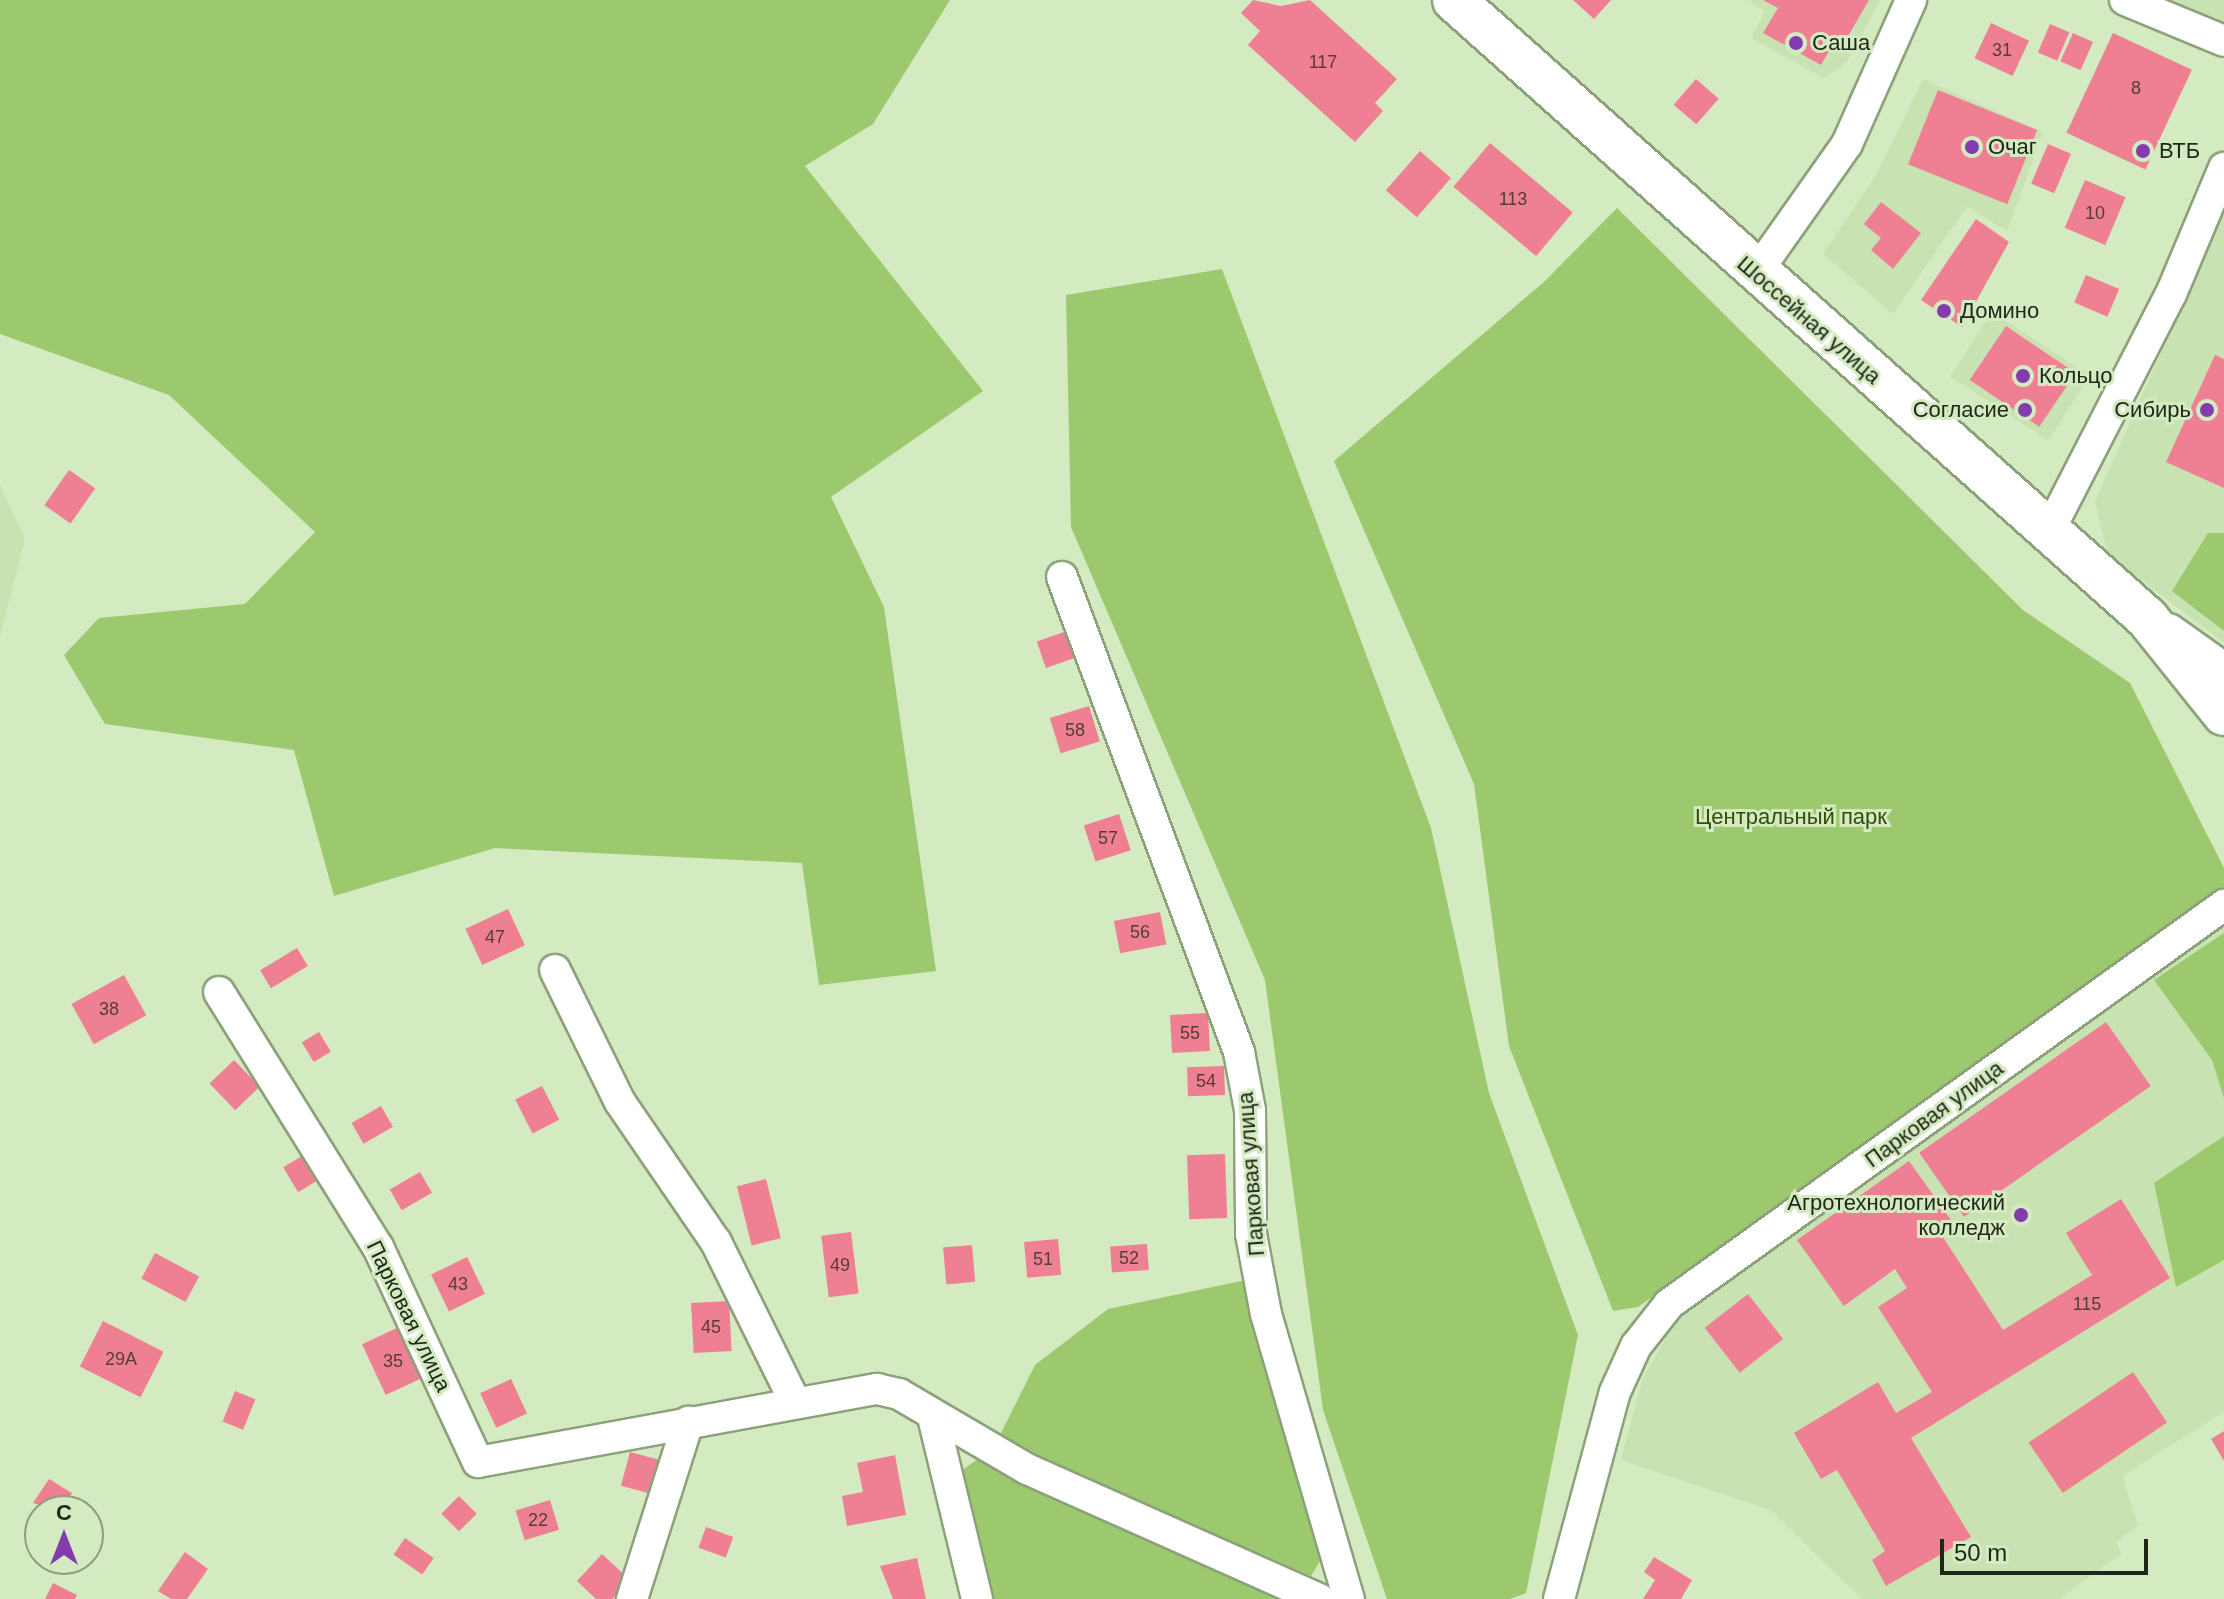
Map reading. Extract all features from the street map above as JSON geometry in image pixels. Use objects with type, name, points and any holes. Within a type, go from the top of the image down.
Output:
[{"type":"main road","name":"Шоссейная улица","points":[[1454,0],[1756,273],[2147,618],[2224,714]]},
{"type":"street","points":[[1756,273],[1847,144],[1911,0]]},
{"type":"street","points":[[2125,0],[2224,41]]},
{"type":"street","points":[[2049,531],[2171,294],[2224,168]]},
{"type":"street","name":"Парковая улица","points":[[1062,577],[1239,1052],[1250,1110],[1251,1234],[1266,1314],[1349,1599]]},
{"type":"street","points":[[2147,618],[2224,673]]},
{"type":"street","name":"Парковая улица","points":[[1559,1599],[1615,1392],[1636,1346],[1669,1304],[2224,905]]},
{"type":"street","points":[[555,970],[620,1102],[716,1242],[795,1402]]},
{"type":"street","name":"Парковая улица","points":[[219,992],[378,1247],[478,1462],[877,1389],[899,1394],[934,1421],[1319,1599]]},
{"type":"street","points":[[934,1421],[977,1599]]},
{"type":"street","points":[[632,1599],[688,1422]]},
{"type":"shaded area","points":[[1749,0],[1880,0],[1846,63],[1824,78],[1751,38],[1765,12]]},
{"type":"shaded area","points":[[2150,0],[2224,0],[2224,31]]},
{"type":"shaded area","points":[[1923,79],[2043,132],[2007,231],[1967,206],[1893,314],[1823,254],[1876,175]]},
{"type":"shaded area","points":[[2224,211],[2224,643],[2108,555],[2095,501]]},
{"type":"shaded area","name":"Кольцо","points":[[1992,312],[2090,376],[2048,440],[1950,377]]},
{"type":"shaded area","points":[[0,485],[25,539],[0,636]]},
{"type":"shaded area","name":"Агротехнологический колледж","points":[[2224,925],[2224,1412],[2122,1476],[2138,1526],[2116,1542],[2121,1554],[2059,1599],[1862,1599],[1771,1510],[1621,1460],[1642,1380],[1674,1323],[1963,1106]]},
{"type":"green space","points":[[0,0],[950,0],[873,124],[805,166],[983,391],[831,497],[884,607],[936,971],[819,985],[802,863],[495,848],[334,896],[294,750],[105,724],[64,655],[99,618],[245,604],[315,532],[169,395],[0,334]]},
{"type":"green space","name":"Центральный парк","points":[[1617,208],[2023,610],[2130,683],[2224,868],[2224,894],[1638,1307],[1613,1311],[1509,1046],[1474,784],[1334,461],[1544,282]]},
{"type":"green space","points":[[1222,269],[1431,828],[1489,1093],[1578,1335],[1526,1593],[1510,1599],[1387,1599],[1323,1410],[1265,980],[1071,527],[1066,295]]},
{"type":"green space","points":[[2208,533],[2224,533],[2224,631],[2172,591]]},
{"type":"green space","points":[[2224,933],[2224,1098],[2212,1060],[2154,980]]},
{"type":"green space","points":[[2224,1136],[2224,1260],[2176,1287],[2154,1183]]},
{"type":"green space","points":[[1251,1279],[1270,1387],[1328,1548],[1311,1576],[997,1441],[1035,1365],[1108,1309]]},
{"type":"green space","points":[[982,1456],[1292,1599],[986,1599],[958,1473]]},
{"type":"building","points":[[1253,0],[1281,6],[1310,0],[1397,79],[1375,103],[1383,111],[1355,142],[1248,45],[1260,31],[1241,13]]},
{"type":"building","points":[[1573,0],[1611,0],[1594,19]]},
{"type":"building","points":[[1763,0],[1869,0],[1843,45],[1835,41],[1821,65],[1763,33],[1778,8]]},
{"type":"building","points":[[1991,23],[2029,41],[2013,76],[1975,58]]},
{"type":"building","points":[[2050,24],[2069,32],[2057,61],[2038,53]]},
{"type":"building","points":[[2073,33],[2093,42],[2080,70],[2060,61]]},
{"type":"building","points":[[2113,33],[2192,70],[2145,169],[2067,133]]},
{"type":"building","points":[[1696,79],[1719,99],[1696,124],[1674,105]]},
{"type":"building","name":"Очаг","points":[[1938,90],[2037,130],[2007,204],[1908,164]]},
{"type":"building","points":[[1490,143],[1573,212],[1536,256],[1453,187]]},
{"type":"building","points":[[2048,144],[2071,154],[2054,193],[2031,184]]},
{"type":"building","points":[[1420,151],[1451,178],[1417,217],[1386,190]]},
{"type":"building","points":[[2085,180],[2126,197],[2105,245],[2065,228]]},
{"type":"building","points":[[1881,202],[1921,233],[1893,269],[1871,250],[1881,238],[1864,224]]},
{"type":"building","points":[[1976,219],[2009,242],[1962,327],[1921,300]]},
{"type":"building","points":[[2086,275],[2119,289],[2107,317],[2074,303]]},
{"type":"building","name":"Кольцо","points":[[2006,326],[2076,373],[2039,427],[1970,380]]},
{"type":"building","name":"Сибирь","points":[[2215,355],[2224,359],[2224,488],[2166,462]]},
{"type":"building","points":[[69,470],[95,488],[71,524],[44,505]]},
{"type":"building","points":[[1067,631],[1076,657],[1046,668],[1037,641]]},
{"type":"building","points":[[1089,706],[1100,741],[1061,753],[1050,718]]},
{"type":"building","points":[[1119,814],[1131,850],[1096,862],[1084,825]]},
{"type":"building","points":[[508,909],[525,945],[482,965],[465,929]]},
{"type":"building","points":[[1160,912],[1166,944],[1120,953],[1114,921]]},
{"type":"building","points":[[297,948],[308,966],[271,988],[260,970]]},
{"type":"building","points":[[124,975],[146,1015],[94,1044],[72,1004]]},
{"type":"building","points":[[1208,1013],[1210,1051],[1172,1053],[1170,1015]]},
{"type":"building","points":[[2106,1022],[2151,1086],[1964,1217],[1919,1153]]},
{"type":"building","points":[[319,1032],[331,1052],[314,1062],[302,1042]]},
{"type":"building","points":[[234,1060],[260,1087],[235,1110],[210,1084]]},
{"type":"building","points":[[1224,1066],[1225,1095],[1188,1096],[1187,1067]]},
{"type":"building","points":[[542,1086],[559,1120],[533,1133],[515,1100]]},
{"type":"building","points":[[381,1106],[393,1127],[364,1144],[352,1123]]},
{"type":"building","points":[[1225,1154],[1227,1218],[1189,1219],[1187,1155]]},
{"type":"building","points":[[302,1156],[317,1181],[298,1192],[283,1167]]},
{"type":"building","points":[[1909,1161],[1956,1227],[1943,1237],[2003,1330],[2092,1275],[2066,1233],[2121,1199],[2170,1278],[1911,1438],[1971,1537],[1886,1586],[1872,1560],[1885,1551],[1837,1470],[1821,1479],[1794,1433],[1878,1382],[1896,1413],[1932,1392],[1878,1307],[1907,1288],[1895,1269],[1844,1306],[1797,1240]]},
{"type":"building","points":[[420,1172],[432,1193],[402,1210],[390,1190]]},
{"type":"building","points":[[766,1179],[781,1238],[752,1245],[737,1186]]},
{"type":"building","points":[[851,1232],[859,1294],[829,1297],[821,1236]]},
{"type":"building","points":[[1058,1239],[1061,1275],[1027,1278],[1024,1242]]},
{"type":"building","points":[[1147,1244],[1149,1270],[1112,1273],[1110,1247]]},
{"type":"building","points":[[972,1245],[975,1282],[946,1284],[943,1248]]},
{"type":"building","points":[[155,1253],[199,1276],[186,1302],[141,1279]]},
{"type":"building","points":[[467,1257],[485,1294],[449,1311],[431,1275]]},
{"type":"building","points":[[1748,1294],[1783,1339],[1740,1373],[1705,1328]]},
{"type":"building","points":[[729,1301],[732,1351],[694,1353],[691,1303]]},
{"type":"building","points":[[103,1321],[164,1352],[140,1397],[80,1366]]},
{"type":"building","points":[[401,1326],[425,1377],[386,1395],[362,1344]]},
{"type":"building","points":[[2133,1372],[2167,1423],[2063,1493],[2029,1442]]},
{"type":"building","points":[[511,1379],[527,1413],[496,1428],[480,1393]]},
{"type":"building","points":[[235,1391],[255,1399],[243,1430],[223,1422]]},
{"type":"building","points":[[2224,1431],[2224,1461],[2211,1439]]},
{"type":"building","points":[[630,1452],[660,1460],[651,1494],[621,1486]]},
{"type":"building","points":[[895,1455],[906,1515],[847,1526],[842,1496],[863,1492],[857,1463]]},
{"type":"building","points":[[49,1479],[72,1493],[71,1495],[38,1495]]},
{"type":"building","points":[[459,1496],[477,1514],[459,1531],[441,1514]]},
{"type":"building","points":[[550,1500],[559,1530],[525,1540],[516,1511]]},
{"type":"building","points":[[706,1527],[733,1537],[726,1558],[698,1548]]},
{"type":"building","points":[[405,1538],[434,1558],[422,1574],[394,1554]]},
{"type":"building","points":[[185,1552],[208,1569],[187,1599],[171,1599],[158,1591]]},
{"type":"building","points":[[602,1554],[630,1580],[612,1599],[596,1599],[577,1581]]},
{"type":"building","points":[[1654,1557],[1692,1580],[1681,1599],[1643,1599],[1655,1580],[1644,1572]]},
{"type":"building","points":[[917,1558],[926,1599],[893,1599],[880,1566]]},
{"type":"building","points":[[53,1583],[77,1595],[75,1599],[45,1599]]},
{"type":"place","name":"Саша","points":[[1796,43]]},
{"type":"place","name":"Очаг","points":[[1972,147]]},
{"type":"place","name":"ВТБ","points":[[2143,151]]},
{"type":"place","name":"Домино","points":[[1944,311]]},
{"type":"place","name":"Кольцо","points":[[2023,376]]},
{"type":"place","name":"Согласие","points":[[2025,410]]},
{"type":"place","name":"Сибирь","points":[[2207,410]]},
{"type":"place","name":"Агротехнологический колледж","points":[[2021,1215]]}]
